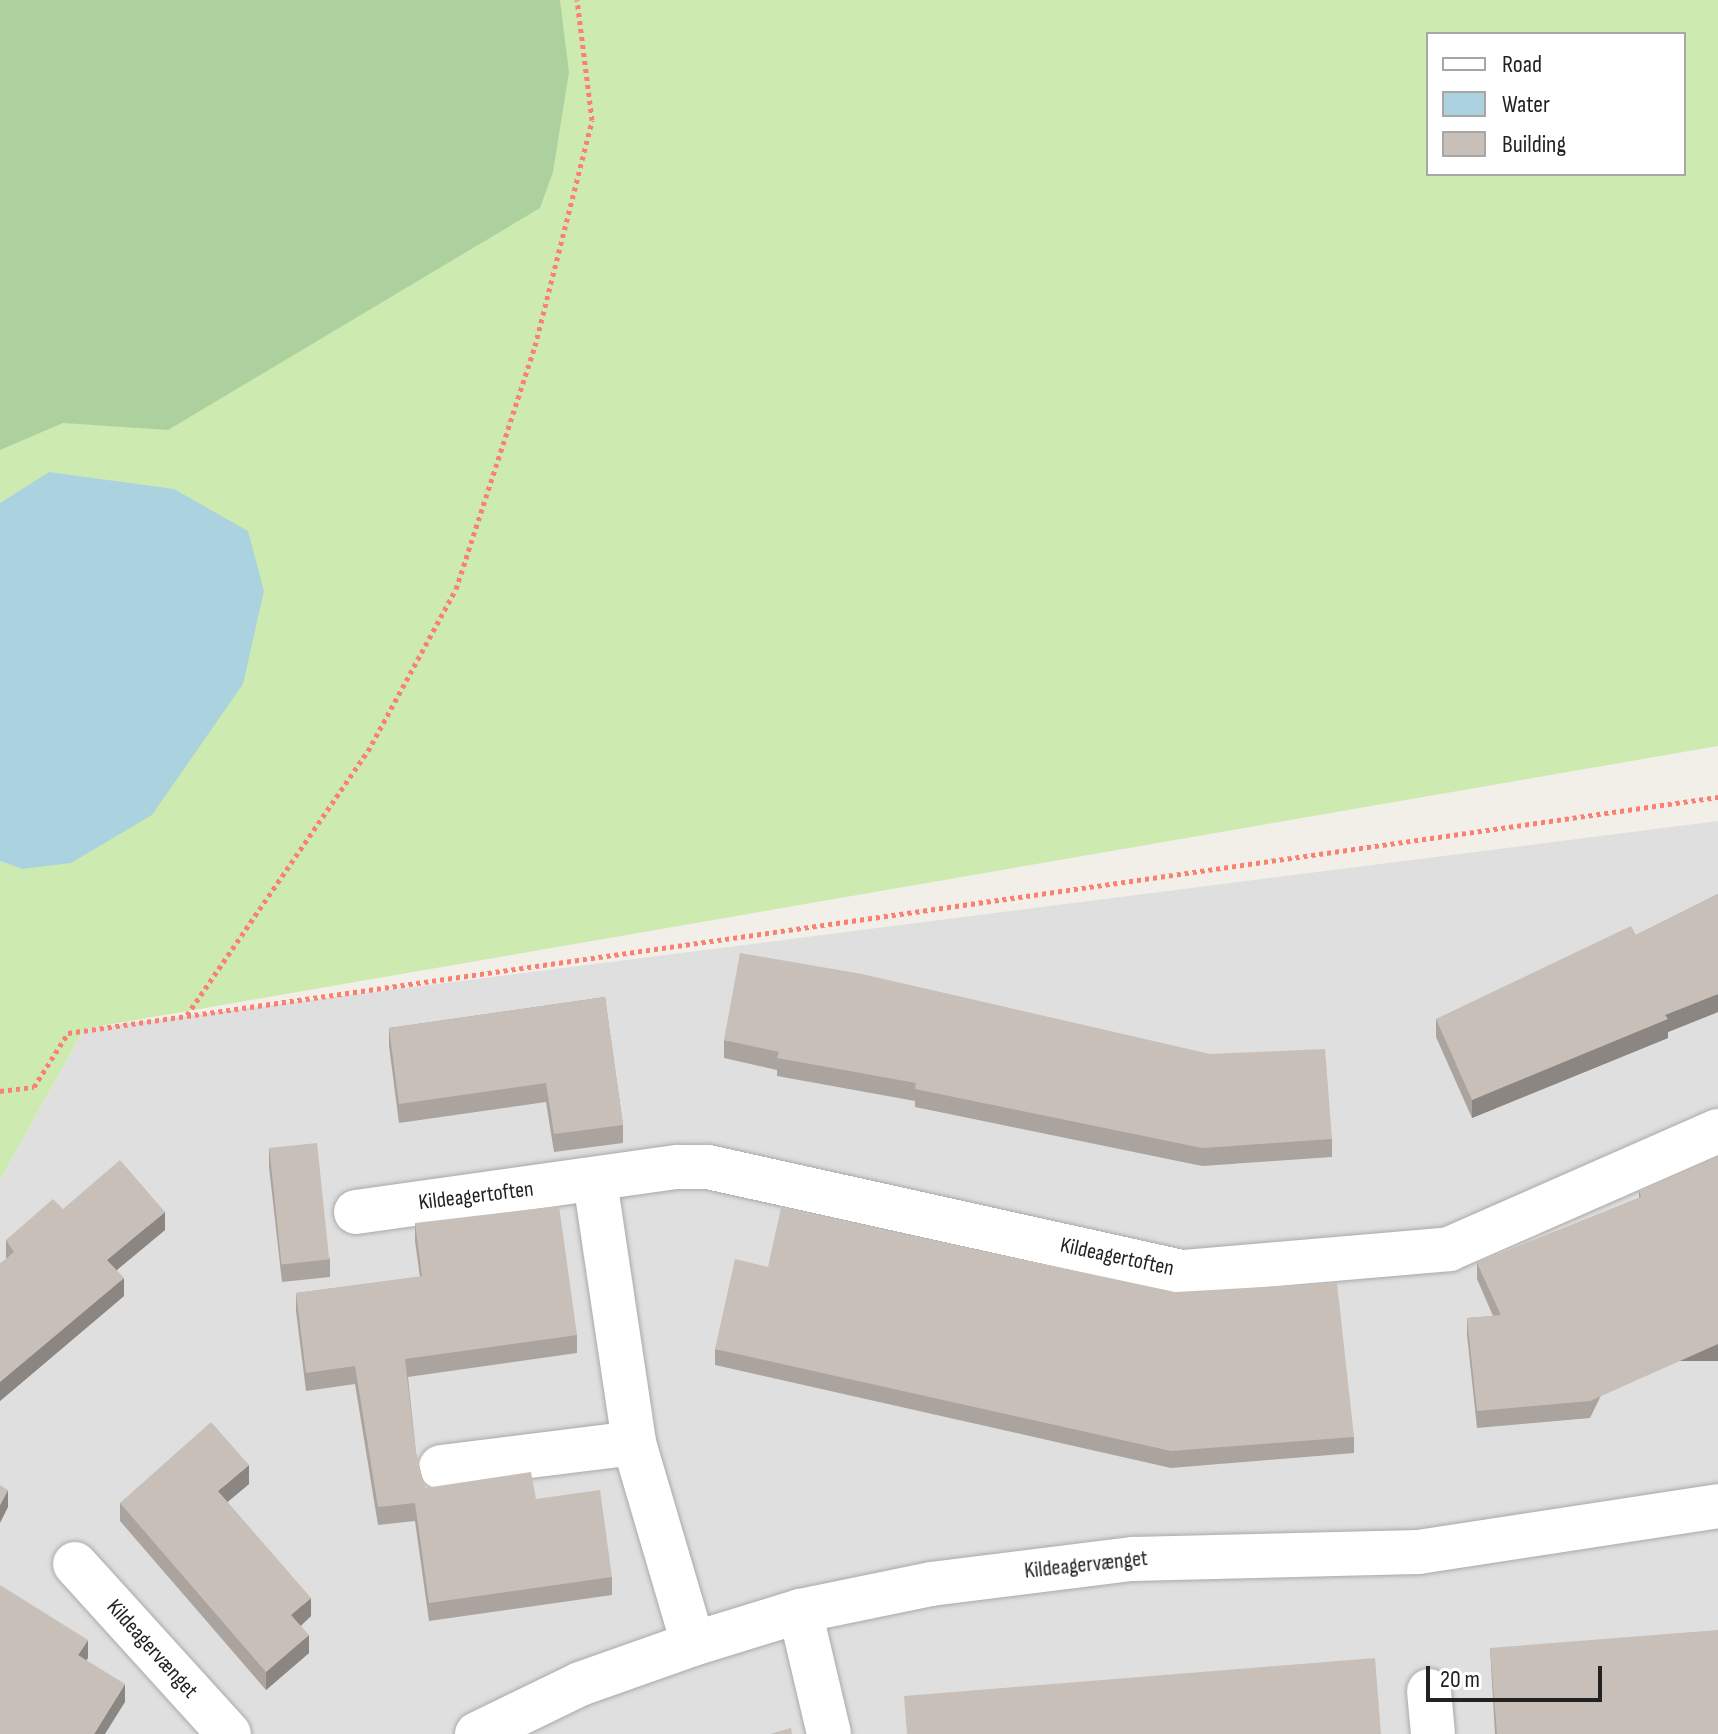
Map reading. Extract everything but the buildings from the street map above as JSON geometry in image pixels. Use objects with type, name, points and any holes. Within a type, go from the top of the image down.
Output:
[{"type":"street","name":"Kildeagertoften","points":[[356,1212],[708,1167],[1183,1272],[1449,1249],[1718,1131]]},
{"type":"street","points":[[595,1181],[634,1443],[693,1644]]},
{"type":"street","points":[[441,1467],[634,1443]]},
{"type":"street","name":"Kildeagervænget","points":[[477,1734],[580,1684],[693,1644],[800,1611],[931,1584],[1133,1559],[1419,1552],[1718,1506]]},
{"type":"street","name":"Kildeagervænget","points":[[75,1564],[229,1734]]},
{"type":"street","points":[[800,1611],[829,1734]]},
{"type":"street","points":[[1429,1691],[1433,1734]]},
{"type":"path","points":[[187,1015],[368,751],[456,589],[535,346],[592,120],[577,0]]},
{"type":"path","points":[[0,1091],[34,1087],[68,1033],[1718,797]]},
{"type":"shaded area","points":[[1718,821],[1718,1734],[0,1734],[0,1180],[84,1029]]},
{"type":"green space","points":[[0,0],[1718,0],[1718,746],[84,1029],[0,1180],[0,861],[22,869],[49,473],[0,503]]},
{"type":"green space","points":[[0,0],[560,0],[569,72],[553,172],[540,208],[168,430],[63,423],[0,450]]},
{"type":"water","points":[[49,472],[174,489],[248,531],[264,591],[243,684],[152,815],[71,863],[22,869],[0,861],[0,503]]}]
